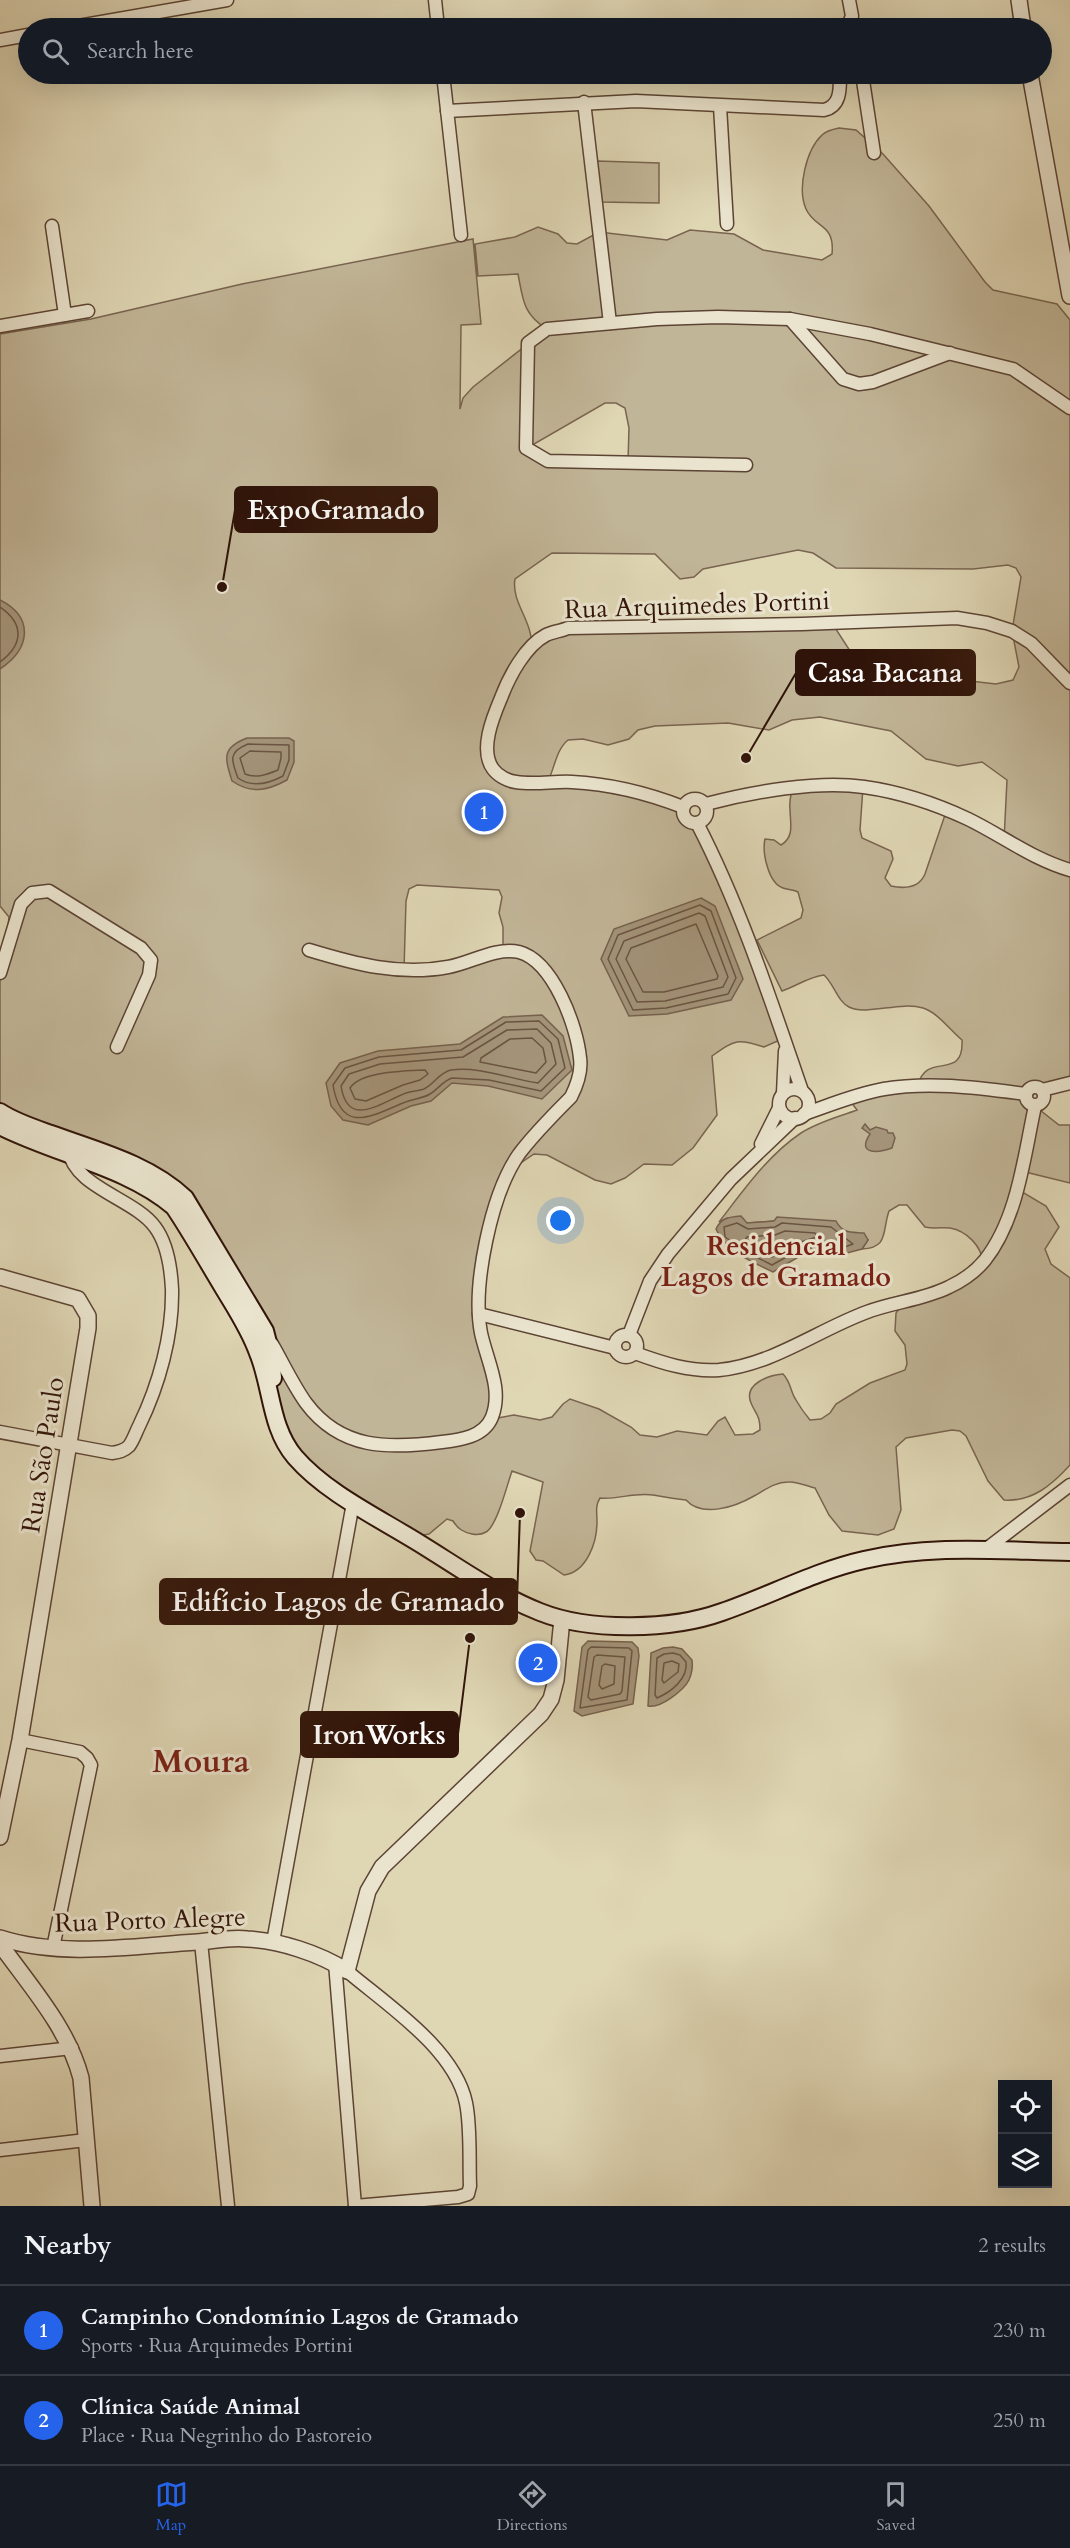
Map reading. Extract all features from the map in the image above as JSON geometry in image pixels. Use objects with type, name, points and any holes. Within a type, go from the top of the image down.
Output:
[{"type":"main road","points":[[0,1112],[30,1126],[75,1157],[145,1169],[170,1184],[185,1198],[258,1334],[260,1358],[271,1406],[284,1441],[294,1456],[309,1471],[353,1503],[523,1604],[562,1619],[618,1625],[686,1621],[721,1613],[862,1560],[920,1551],[1070,1552]]},
{"type":"main road","points":[[0,1126],[161,1196],[174,1207],[258,1334],[276,1357],[271,1406]]},
{"type":"street","points":[[124,18],[227,0]]},
{"type":"street","points":[[435,0],[437,18]]},
{"type":"street","points":[[849,0],[853,18]]},
{"type":"street","points":[[1019,0],[1022,18]]},
{"type":"street","points":[[0,40],[18,37]]},
{"type":"street","points":[[444,84],[460,235]]},
{"type":"street","points":[[447,111],[636,101],[824,110],[835,105],[839,84]]},
{"type":"street","points":[[864,84],[874,153]]},
{"type":"street","points":[[1032,84],[1070,296]]},
{"type":"street","points":[[584,102],[610,323]]},
{"type":"street","points":[[720,106],[727,224]]},
{"type":"street","points":[[52,226],[65,315]]},
{"type":"street","points":[[0,326],[88,311]]},
{"type":"street","points":[[746,465],[549,461],[526,448],[528,343],[548,329],[610,323],[718,317],[790,319],[870,334],[1013,369],[1070,408]]},
{"type":"street","points":[[790,319],[843,379],[859,384],[873,382],[950,353]]},
{"type":"street","name":"Rua Arquimedes Portini","points":[[683,807],[614,786],[570,782],[516,782],[503,778],[493,769],[488,758],[488,741],[502,695],[519,664],[545,636],[568,628],[734,626],[957,618],[987,623],[1012,631],[1031,643],[1070,683]]},
{"type":"street","points":[[706,804],[792,789],[829,786],[863,787],[920,800],[947,809],[1043,861],[1070,870]]},
{"type":"street","points":[[699,798],[706,804],[707,814],[697,823],[692,823],[684,817],[683,807],[689,800],[699,798]]},
{"type":"street","points":[[629,1335],[650,1281],[668,1254],[731,1179],[800,1116],[808,1105],[734,903],[697,823]]},
{"type":"street","points":[[0,973],[2,960],[21,904],[32,893],[49,891],[141,948],[151,960],[148,975],[117,1047]]},
{"type":"street","points":[[276,1357],[316,1415],[354,1440],[385,1446],[410,1446],[457,1440],[482,1431],[491,1419],[496,1398],[479,1314],[479,1290],[484,1255],[501,1189],[520,1153],[571,1097],[581,1060],[578,1044],[555,984],[534,960],[525,954],[503,951],[448,967],[419,970],[366,966],[309,950]]},
{"type":"street","points":[[758,1152],[779,1108],[783,1093],[786,1044]]},
{"type":"street","points":[[1026,1095],[1035,1087],[1042,1090],[1070,1083]]},
{"type":"street","points":[[779,1108],[785,1116],[800,1116],[848,1098],[883,1089],[918,1086],[955,1087],[1026,1095]]},
{"type":"street","points":[[783,1093],[792,1089],[805,1095],[848,1098]]},
{"type":"street","points":[[635,1353],[663,1363],[699,1370],[721,1370],[772,1354],[869,1311],[928,1295],[966,1278],[983,1262],[996,1245],[1006,1222],[1017,1189],[1035,1106],[1042,1102],[1044,1094],[1042,1090]]},
{"type":"street","points":[[1026,1095],[1028,1102],[1035,1106]]},
{"type":"street","points":[[0,1432],[112,1453],[121,1451],[130,1445],[147,1408],[161,1366],[172,1288],[162,1238],[154,1226],[138,1211],[100,1188],[75,1157]]},
{"type":"street","name":"Rua São Paulo","points":[[0,1277],[78,1299],[88,1316],[88,1328],[20,1740],[0,1837]]},
{"type":"street","points":[[479,1314],[615,1348],[623,1357],[632,1356],[635,1353]]},
{"type":"street","points":[[615,1348],[617,1339],[629,1335],[636,1340],[635,1353]]},
{"type":"street","points":[[985,1550],[1070,1485]]},
{"type":"street","points":[[273,1942],[353,1503]]},
{"type":"street","points":[[355,2206],[341,1967],[368,1891],[382,1867],[541,1714],[551,1699],[556,1680],[562,1619]]},
{"type":"street","points":[[20,1740],[80,1752],[91,1765],[53,1948]]},
{"type":"street","name":"Rua Porto Alegre","points":[[0,1938],[20,1944],[53,1948],[246,1938],[273,1942],[341,1967],[435,2048],[458,2081],[466,2103],[470,2186],[468,2194],[458,2198],[355,2206]]},
{"type":"street","points":[[201,1942],[228,2206]]},
{"type":"street","points":[[0,1944],[72,2048],[81,2078],[92,2206]]},
{"type":"street","points":[[0,2056],[72,2048]]},
{"type":"street","points":[[0,2150],[86,2140]]},
{"type":"shaded area","points":[[839,128],[856,130],[883,154],[929,206],[993,290],[1057,304],[1070,320],[1070,1083],[1031,1088],[1026,1099],[1059,1125],[1070,1125],[1070,1183],[1021,1171],[1017,1189],[1046,1206],[1059,1227],[1045,1249],[1051,1264],[1070,1278],[1070,1465],[1041,1491],[1024,1498],[1004,1500],[988,1481],[966,1436],[960,1431],[952,1430],[906,1438],[896,1447],[901,1510],[894,1529],[878,1535],[842,1531],[829,1515],[815,1488],[794,1482],[774,1485],[746,1500],[728,1507],[710,1510],[701,1509],[686,1500],[646,1494],[600,1498],[597,1506],[597,1530],[593,1547],[579,1568],[564,1575],[543,1561],[536,1560],[530,1551],[543,1482],[512,1471],[498,1514],[490,1528],[484,1533],[476,1535],[466,1532],[447,1519],[429,1534],[418,1536],[309,1471],[271,1406],[185,1198],[0,1112],[0,973],[5,958],[9,917],[0,906],[0,334],[91,319],[242,284],[473,239],[481,324],[461,325],[460,409],[463,398],[473,387],[547,329],[533,318],[525,306],[518,274],[478,276],[475,244],[515,237],[538,227],[558,234],[567,243],[577,244],[599,232],[667,240],[690,230],[734,234],[763,250],[822,260],[832,254],[832,244],[827,231],[814,220],[806,209],[803,201],[803,181],[811,150],[816,142],[830,130]],"holes":[[[605,403],[616,403],[625,408],[629,428],[628,461],[549,461],[527,448]],[[798,550],[813,553],[836,568],[973,569],[1008,565],[1016,568],[1021,577],[1012,631],[1019,667],[1013,680],[996,684],[970,681],[938,684],[924,689],[874,688],[832,623],[568,628],[532,646],[529,628],[516,596],[515,579],[552,553],[655,554],[680,579],[694,577],[703,569]],[[820,717],[891,731],[926,759],[958,766],[982,762],[1007,780],[1004,840],[947,809],[922,879],[911,886],[891,886],[885,878],[893,859],[891,851],[862,838],[860,830],[863,787],[792,789],[790,834],[781,845],[774,840],[765,839],[764,851],[767,867],[773,880],[783,888],[798,892],[803,910],[801,918],[757,940],[782,991],[824,975],[845,1005],[849,1007],[864,1010],[904,1006],[923,1008],[938,1017],[962,1040],[961,1053],[951,1064],[928,1070],[922,1075],[918,1086],[848,1098],[857,1110],[814,1126],[789,1142],[757,1174],[719,1222],[727,1218],[747,1223],[774,1221],[839,1227],[868,1240],[862,1249],[871,1248],[881,1242],[889,1211],[899,1205],[907,1205],[925,1227],[950,1228],[962,1232],[976,1245],[983,1262],[928,1295],[904,1302],[896,1313],[895,1331],[905,1345],[907,1364],[905,1370],[870,1383],[836,1404],[830,1413],[821,1419],[810,1420],[796,1400],[783,1374],[771,1376],[759,1382],[751,1391],[751,1403],[760,1425],[760,1430],[753,1434],[735,1435],[725,1417],[718,1421],[707,1435],[677,1431],[657,1437],[640,1435],[631,1427],[599,1409],[570,1399],[552,1417],[540,1420],[514,1415],[492,1419],[494,1398],[479,1290],[509,1171],[534,1154],[547,1155],[595,1180],[611,1184],[625,1178],[644,1164],[672,1165],[693,1148],[717,1115],[712,1056],[737,1042],[748,1042],[764,1047],[782,1039],[697,823],[688,820],[683,812],[614,786],[548,781],[558,754],[568,740],[583,739],[608,745],[629,739],[638,730],[655,726],[728,723],[769,730],[792,720]],[[417,885],[499,890],[502,897],[499,913],[503,927],[503,951],[404,970],[406,901],[409,889]]]},
{"type":"shaded area","points":[[597,161],[659,163],[659,203],[600,202]]},
{"type":"water","points":[[0,600],[19,616],[24,634],[18,652],[0,669]]},
{"type":"water","points":[[247,738],[289,738],[294,741],[294,762],[287,780],[273,787],[259,790],[246,788],[232,781],[227,755],[233,746]]},
{"type":"water","points":[[701,898],[715,906],[743,979],[731,1000],[667,1014],[629,1016],[601,959],[614,929]]},
{"type":"water","points":[[542,1015],[563,1036],[572,1070],[542,1099],[488,1086],[452,1083],[431,1101],[411,1106],[368,1125],[343,1120],[331,1106],[326,1083],[340,1063],[378,1051],[460,1044],[503,1017]]},
{"type":"water","points":[[865,1124],[870,1130],[876,1127],[893,1133],[895,1138],[892,1148],[881,1151],[867,1149],[866,1141],[870,1134],[862,1128]]},
{"type":"water","points":[[741,1216],[747,1223],[774,1221],[777,1217],[836,1221],[845,1230],[864,1233],[868,1240],[862,1249],[843,1254],[827,1251],[800,1256],[773,1272],[732,1250],[720,1237],[716,1229],[720,1222]]},
{"type":"water","points":[[588,1641],[632,1642],[638,1648],[633,1704],[582,1716],[574,1711],[582,1647]]},
{"type":"water","points":[[673,1647],[682,1649],[692,1660],[689,1680],[671,1698],[659,1705],[648,1706],[651,1653]]},
{"type":"place","name":"ExpoGramado","points":[[222,587]]},
{"type":"place","name":"Casa Bacana","points":[[746,758]]},
{"type":"place","name":"Campinho Condomínio Lagos de Gramado","points":[[484,812]]},
{"type":"place","name":"Edifício Lagos de Gramado","points":[[520,1513]]},
{"type":"place","name":"IronWorks","points":[[470,1638]]},
{"type":"place","name":"Clínica Saúde Animal","points":[[538,1663]]},
{"type":"district","name":"Residencial Lagos de Gramado","points":[[776,1262]]},
{"type":"district","name":"Moura","points":[[201,1762]]}]
